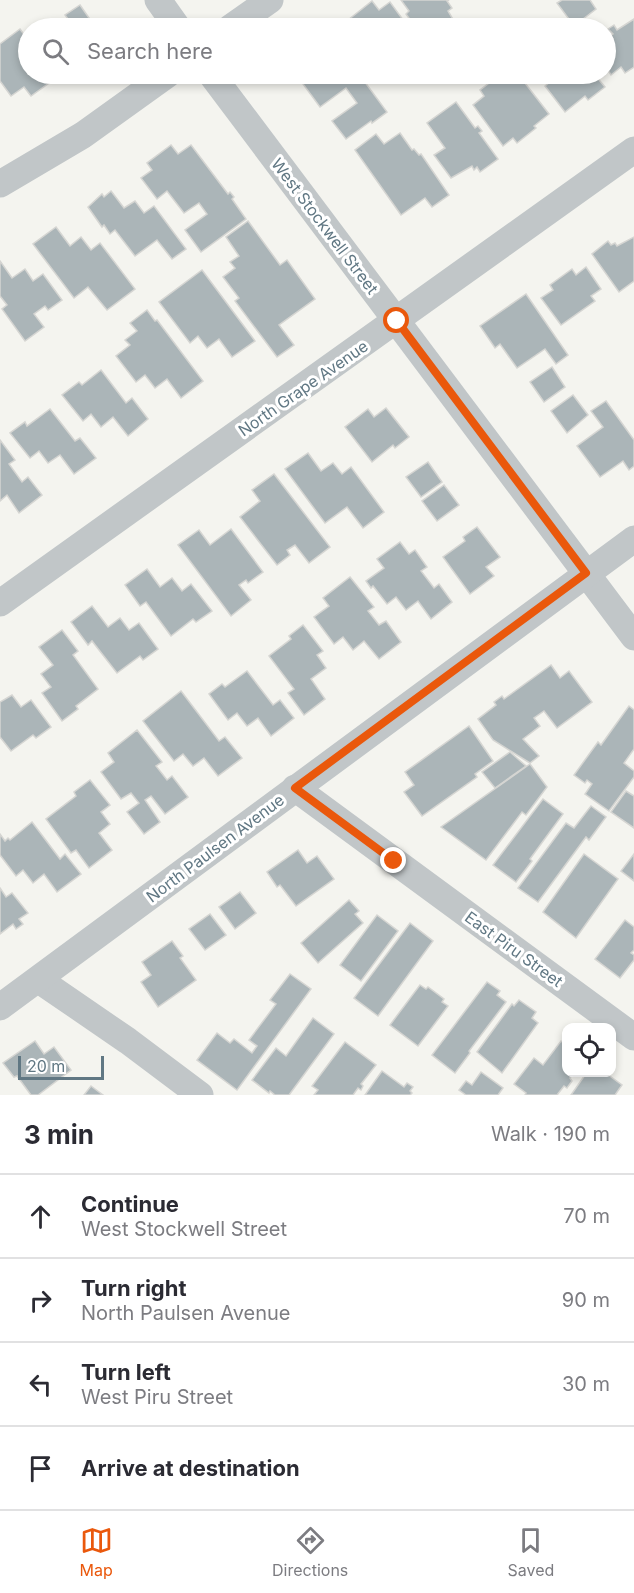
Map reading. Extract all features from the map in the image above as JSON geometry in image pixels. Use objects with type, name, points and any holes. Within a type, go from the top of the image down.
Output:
[{"type":"street","points":[[158,0],[171,18]]},
{"type":"street","points":[[244,18],[270,0]]},
{"type":"street","points":[[0,184],[83,135],[154,84]]},
{"type":"street","name":"West Stockwell Street","points":[[219,84],[634,638]]},
{"type":"street","name":"North Grape Avenue","points":[[0,603],[634,150]]},
{"type":"street","name":"North Paulsen Avenue","points":[[0,1007],[634,539]]},
{"type":"street","name":"East Piru Street","points":[[295,788],[634,1037]]},
{"type":"street","points":[[39,980],[128,1041],[200,1095]]},
{"type":"building","points":[[401,0],[449,0],[447,1],[452,8],[448,11],[452,18],[409,18],[406,14],[409,11]]},
{"type":"building","points":[[562,0],[590,0],[596,9],[584,18],[568,18],[557,3]]},
{"type":"building","points":[[372,1],[379,10],[390,2],[402,18],[351,18]]},
{"type":"building","points":[[80,5],[89,18],[67,18],[65,15]]},
{"type":"building","points":[[634,19],[634,67],[625,73],[621,67],[616,71],[616,28],[617,30]]},
{"type":"building","points":[[18,30],[18,84],[48,84],[31,96],[24,87],[11,96],[0,81],[0,44]]},
{"type":"building","points":[[303,84],[366,84],[387,112],[346,139],[332,121],[357,103],[346,88],[320,107]]},
{"type":"building","points":[[488,84],[526,84],[549,114],[517,143],[513,138],[503,146],[473,105],[484,96],[480,90]]},
{"type":"building","points":[[547,84],[602,84],[605,87],[588,100],[585,96],[565,112],[545,86]]},
{"type":"building","points":[[456,102],[475,128],[478,126],[482,131],[479,133],[498,159],[480,172],[477,167],[474,170],[472,166],[451,178],[434,155],[445,148],[427,123]]},
{"type":"building","points":[[400,133],[412,150],[421,154],[449,195],[432,207],[425,198],[401,215],[355,150],[376,134],[384,144]]},
{"type":"building","points":[[171,145],[178,154],[191,145],[228,194],[230,192],[234,197],[232,199],[246,219],[201,252],[185,230],[207,214],[199,203],[184,213],[167,191],[157,199],[141,178],[152,170],[147,163]]},
{"type":"building","points":[[111,191],[124,208],[135,201],[144,213],[154,206],[186,249],[172,259],[157,240],[135,256],[115,230],[110,234],[104,225],[102,227],[88,207],[102,194],[104,197]]},
{"type":"building","points":[[248,221],[280,265],[287,260],[315,299],[279,325],[294,345],[277,357],[235,301],[239,298],[223,277],[235,268],[230,262],[239,256],[226,237]]},
{"type":"building","points":[[56,227],[70,246],[81,237],[91,250],[100,243],[135,289],[107,310],[88,287],[74,298],[33,244]]},
{"type":"building","points":[[634,237],[634,281],[619,292],[592,254],[608,241],[611,245],[615,243],[617,246]]},
{"type":"building","points":[[0,261],[12,278],[25,269],[33,281],[43,274],[62,300],[48,310],[45,306],[34,314],[44,327],[25,341],[2,309],[7,305],[0,296]]},
{"type":"building","points":[[586,267],[601,289],[591,296],[595,301],[561,325],[541,298],[553,290],[550,285],[572,269],[576,275]]},
{"type":"building","points":[[202,270],[255,341],[232,357],[219,339],[207,348],[198,336],[190,343],[159,302]]},
{"type":"building","points":[[526,294],[568,355],[556,364],[545,349],[517,368],[500,344],[495,348],[480,326]]},
{"type":"building","points":[[147,310],[203,381],[181,398],[167,379],[155,388],[145,375],[136,382],[116,356],[130,345],[125,340],[137,331],[130,323]]},
{"type":"building","points":[[552,367],[565,387],[544,402],[530,382]]},
{"type":"building","points":[[101,370],[126,403],[132,398],[148,419],[128,436],[113,417],[101,427],[91,414],[83,421],[62,395],[79,382],[82,385]]},
{"type":"building","points":[[573,395],[588,415],[567,433],[551,411]]},
{"type":"building","points":[[606,401],[634,440],[634,466],[629,470],[623,461],[600,477],[577,446],[603,427],[591,411]]},
{"type":"building","points":[[386,408],[409,437],[395,448],[393,445],[372,462],[345,427],[368,409],[374,417]]},
{"type":"building","points":[[50,409],[75,441],[80,438],[96,458],[74,474],[60,455],[48,463],[39,451],[30,458],[10,433],[25,422],[27,426]]},
{"type":"building","points":[[0,440],[15,460],[9,464],[22,482],[28,477],[42,495],[19,513],[7,495],[0,501]]},
{"type":"building","points":[[308,453],[321,471],[333,463],[342,474],[351,467],[384,512],[363,528],[347,507],[325,523],[285,469]]},
{"type":"building","points":[[428,462],[442,482],[421,497],[406,477]]},
{"type":"building","points":[[274,474],[330,547],[309,563],[295,545],[287,550],[290,555],[277,565],[240,517],[260,501],[252,490]]},
{"type":"building","points":[[444,485],[459,505],[437,521],[422,501]]},
{"type":"building","points":[[477,527],[500,557],[486,567],[494,576],[470,594],[443,557],[465,541],[463,537]]},
{"type":"building","points":[[231,529],[263,572],[248,583],[246,580],[239,585],[251,600],[231,616],[178,545],[199,530],[210,545]]},
{"type":"building","points":[[400,542],[409,554],[415,550],[427,567],[421,571],[434,588],[439,584],[452,602],[431,619],[418,601],[406,610],[396,597],[387,604],[366,581],[384,568],[377,559]]},
{"type":"building","points":[[147,569],[160,587],[172,578],[182,591],[191,584],[212,611],[196,622],[193,619],[171,636],[146,602],[140,606],[125,585]]},
{"type":"building","points":[[350,577],[374,607],[368,611],[379,625],[386,621],[401,642],[379,659],[364,641],[353,650],[343,637],[334,644],[314,617],[329,606],[323,598]]},
{"type":"building","points":[[92,606],[108,627],[120,618],[129,630],[139,623],[158,649],[143,660],[140,656],[117,673],[92,641],[88,645],[71,622]]},
{"type":"building","points":[[303,625],[323,651],[317,655],[326,668],[311,679],[325,699],[304,715],[288,693],[294,689],[269,656],[291,639],[289,636]]},
{"type":"building","points":[[62,630],[78,651],[73,655],[98,689],[76,706],[78,709],[62,721],[42,693],[51,687],[41,674],[53,665],[39,647]]},
{"type":"building","points":[[551,665],[560,678],[569,671],[592,702],[557,728],[544,711],[534,718],[540,726],[523,739],[539,756],[530,763],[493,740],[478,719],[496,705],[494,702],[502,696],[504,699]]},
{"type":"building","points":[[247,671],[273,705],[280,700],[294,718],[271,736],[258,718],[247,726],[237,713],[228,720],[209,694],[222,684],[225,687]]},
{"type":"building","points":[[181,691],[219,741],[225,737],[242,758],[218,776],[204,758],[193,766],[183,754],[174,761],[143,721]]},
{"type":"building","points":[[12,695],[21,707],[31,700],[51,727],[36,738],[33,735],[11,751],[0,737],[0,702]]},
{"type":"building","points":[[629,706],[634,710],[634,749],[624,763],[634,771],[634,777],[609,811],[585,794],[592,784],[587,780],[585,783],[574,775],[598,742],[601,745]]},
{"type":"building","points":[[469,726],[493,761],[475,774],[477,777],[422,816],[404,792],[414,785],[405,772]]},
{"type":"building","points":[[137,730],[162,762],[156,766],[167,780],[172,776],[188,797],[165,814],[151,796],[145,800],[160,822],[144,834],[127,812],[139,803],[131,793],[121,799],[101,772],[114,762],[108,753]]},
{"type":"building","points":[[510,752],[526,766],[495,788],[482,772]]},
{"type":"building","points":[[530,764],[547,787],[526,815],[522,812],[486,860],[441,827]]},
{"type":"building","points":[[90,780],[110,805],[101,812],[110,824],[99,833],[112,850],[89,868],[76,850],[71,853],[46,819],[76,796],[74,792]]},
{"type":"building","points":[[626,791],[634,796],[634,828],[611,812]]},
{"type":"building","points":[[543,799],[563,814],[516,882],[493,865]]},
{"type":"building","points":[[591,806],[606,817],[589,840],[586,837],[538,902],[518,888],[566,823],[574,828]]},
{"type":"building","points":[[32,822],[60,859],[65,854],[81,874],[57,892],[44,874],[33,883],[23,870],[16,876],[0,855],[0,834],[5,841],[8,838],[10,840]]},
{"type":"building","points":[[298,850],[307,863],[317,856],[334,879],[296,906],[280,885],[277,887],[267,872]]},
{"type":"building","points":[[584,854],[618,879],[576,938],[543,912]]},
{"type":"building","points":[[634,854],[634,881],[621,871]]},
{"type":"building","points":[[0,888],[6,897],[12,893],[28,913],[19,919],[23,924],[16,929],[13,924],[0,934]]},
{"type":"building","points":[[240,892],[256,913],[235,929],[219,907]]},
{"type":"building","points":[[349,900],[359,911],[355,914],[363,923],[318,963],[301,943]]},
{"type":"building","points":[[210,914],[226,935],[205,950],[189,929]]},
{"type":"building","points":[[377,915],[398,931],[361,981],[340,965]]},
{"type":"building","points":[[625,920],[634,927],[634,950],[631,953],[634,955],[634,960],[620,978],[595,959]]},
{"type":"building","points":[[410,923],[433,941],[378,1016],[354,998]]},
{"type":"building","points":[[172,941],[183,956],[180,958],[196,980],[158,1007],[141,982],[151,975],[142,962]]},
{"type":"building","points":[[290,974],[311,989],[237,1090],[197,1060],[217,1033],[230,1043],[234,1039],[252,1053],[257,1046],[249,1040],[276,1004],[270,1000]]},
{"type":"building","points":[[487,982],[500,991],[497,995],[506,1002],[455,1073],[432,1055]]},
{"type":"building","points":[[420,985],[426,989],[428,987],[444,999],[442,1002],[448,1006],[418,1046],[390,1025]]},
{"type":"building","points":[[519,1000],[536,1012],[532,1018],[538,1023],[502,1073],[477,1052],[512,1004],[514,1006]]},
{"type":"building","points":[[313,1018],[334,1034],[289,1095],[275,1095],[270,1091],[269,1093],[252,1080],[276,1048],[286,1056]]},
{"type":"building","points":[[35,1041],[44,1054],[54,1047],[71,1070],[38,1095],[31,1095],[17,1076],[14,1077],[3,1063]]},
{"type":"building","points":[[561,1041],[562,1077],[571,1077],[572,1081],[567,1088],[564,1086],[557,1095],[525,1095],[526,1093],[514,1084],[534,1058],[543,1065]]},
{"type":"building","points":[[345,1042],[376,1065],[361,1084],[363,1086],[361,1090],[358,1088],[353,1095],[314,1095],[318,1090],[312,1086]]},
{"type":"building","points":[[382,1071],[404,1087],[407,1083],[413,1087],[410,1091],[412,1093],[410,1095],[365,1095]]},
{"type":"building","points":[[481,1072],[503,1088],[498,1095],[466,1095],[459,1090],[466,1081],[472,1085]]},
{"type":"building","points":[[584,1077],[611,1077],[622,1085],[615,1095],[571,1095]]},
{"type":"building","points":[[91,1086],[103,1095],[84,1095]]},
{"type":"route","points":[[394,861],[295,788],[586,573],[397,321]]}]
